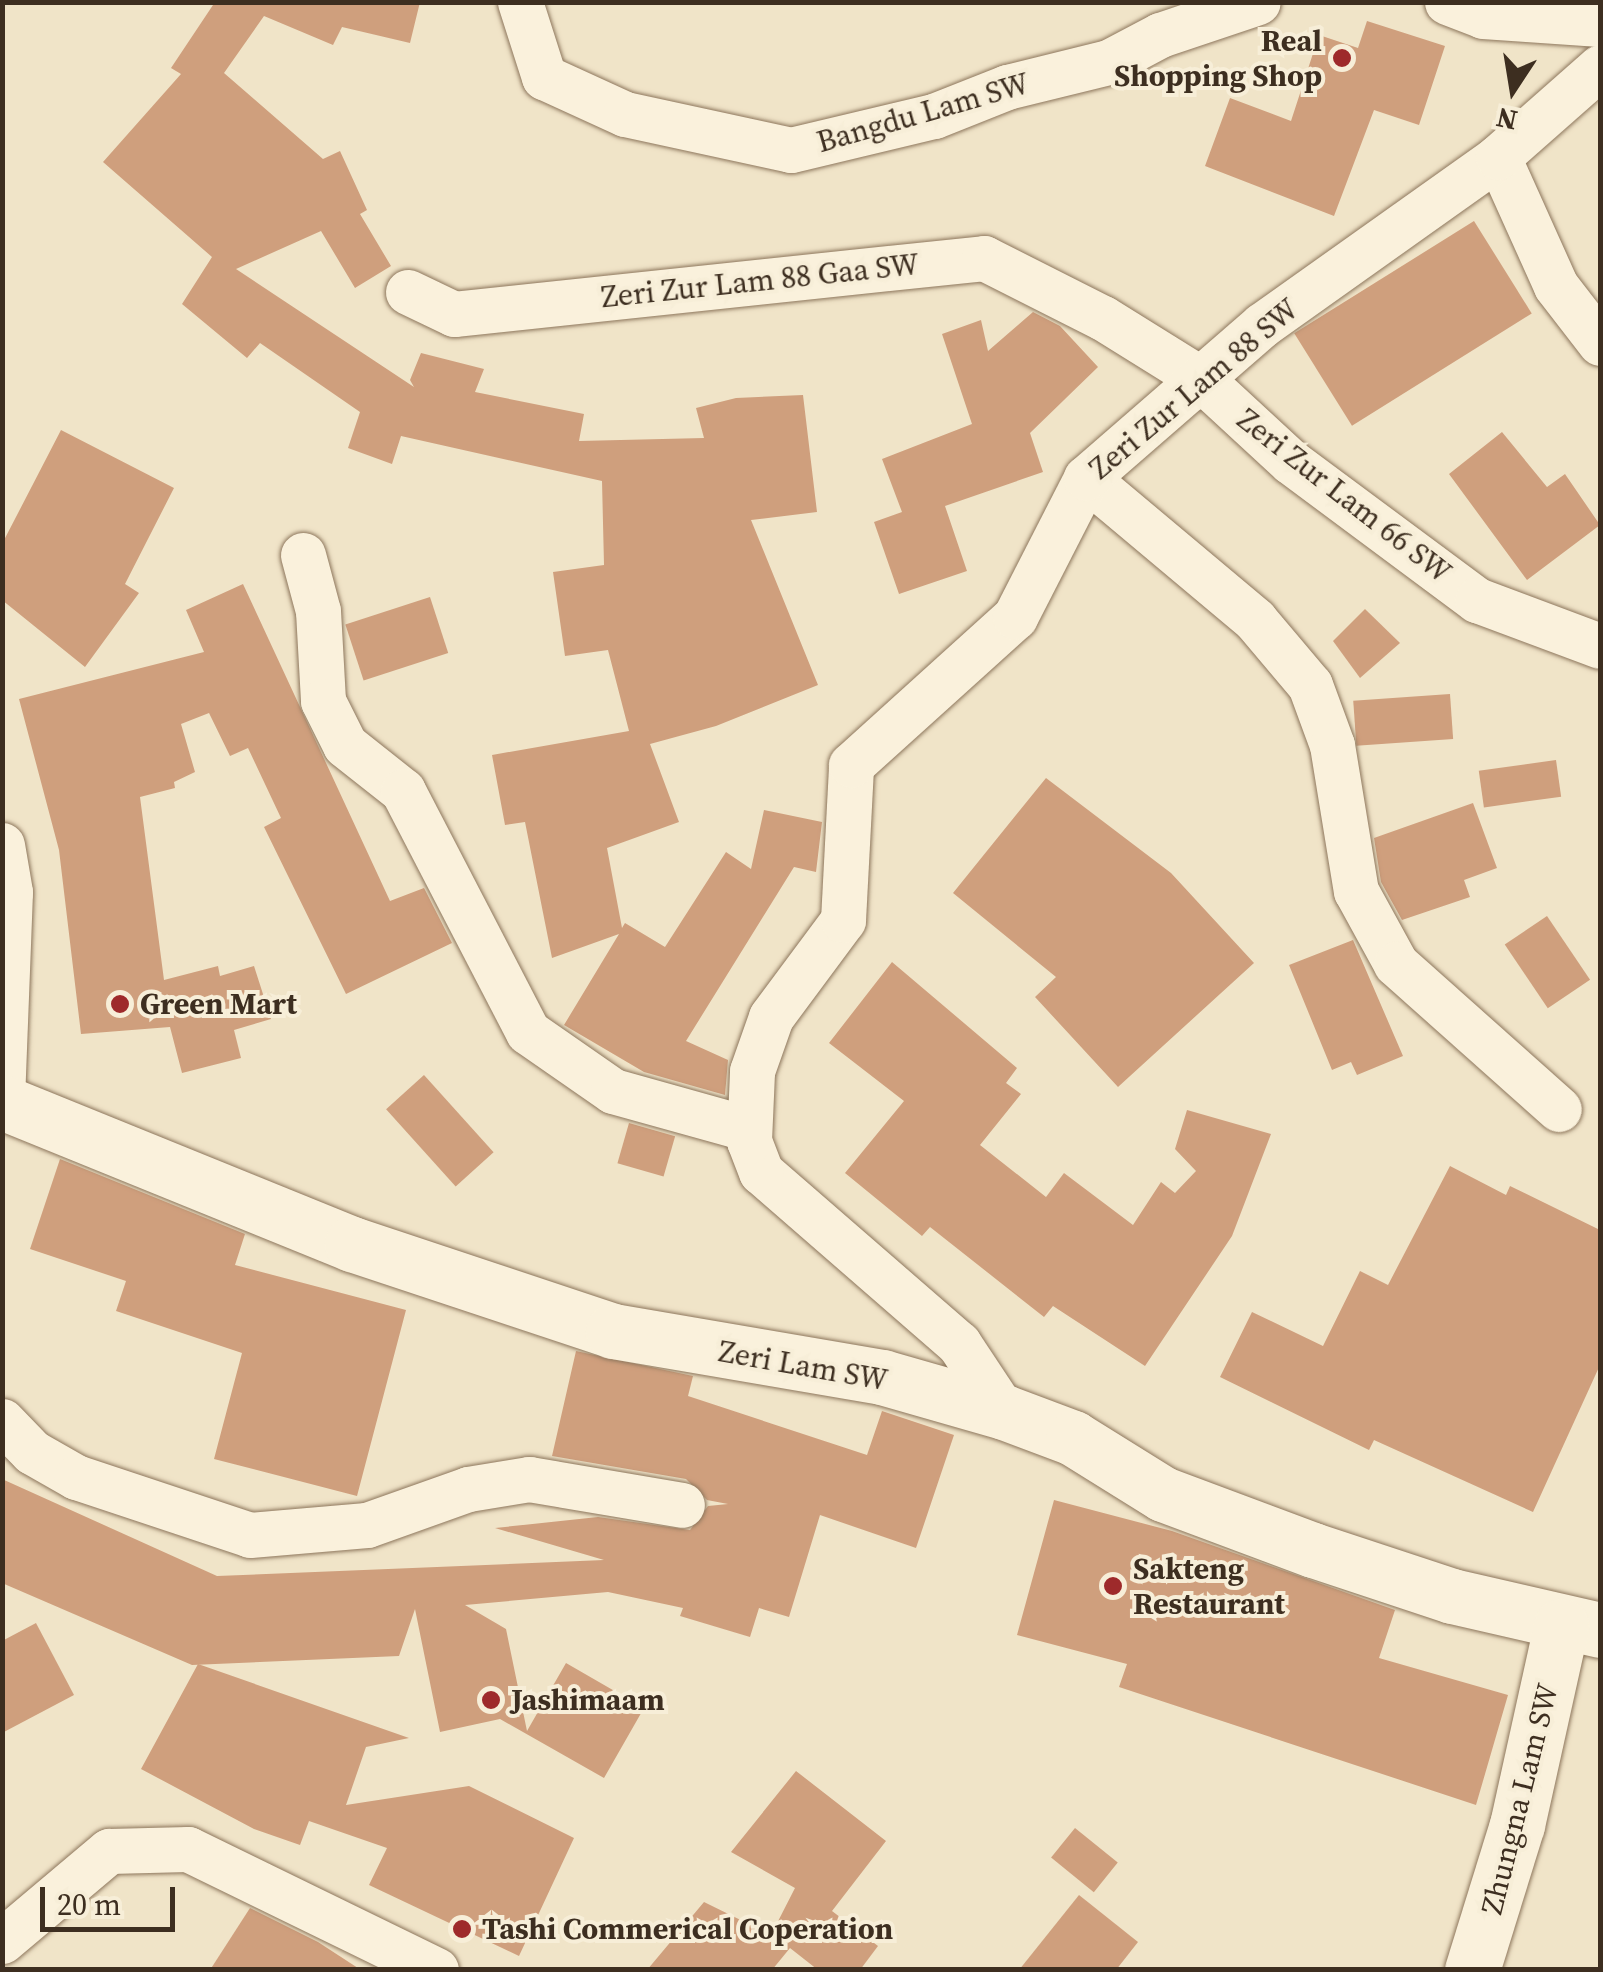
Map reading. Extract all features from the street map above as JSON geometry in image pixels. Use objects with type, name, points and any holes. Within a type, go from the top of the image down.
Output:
[{"type":"street","name":"Bangdu Lam SW","points":[[520,2],[544,76],[625,114],[791,150],[934,116],[1007,87],[1109,62],[1160,34],[1258,2]]},
{"type":"street","points":[[1447,2],[1483,16],[1600,24]]},
{"type":"street","name":"Zeri Zur Lam 88 SW","points":[[1004,1412],[959,1344],[760,1172],[750,1129],[752,1070],[771,1018],[843,920],[851,764],[1015,617],[1086,478],[1262,325],[1498,157],[1600,67]]},
{"type":"street","points":[[1498,157],[1556,286],[1600,344]]},
{"type":"street","name":"Zeri Zur Lam 88 Gaa SW","points":[[408,292],[454,314],[984,258],[1103,318]]},
{"type":"street","name":"Zeri Zur Lam 66 SW","points":[[1103,318],[1201,378],[1291,462],[1477,600],[1600,646]]},
{"type":"street","points":[[1086,478],[1255,620],[1310,685],[1332,745],[1356,891],[1396,964],[1560,1109]]},
{"type":"street","points":[[303,555],[318,611],[323,701],[345,746],[403,791],[528,1032],[614,1091],[750,1129]]},
{"type":"street","points":[[2,845],[10,892],[2,1101]]},
{"type":"street","name":"Zeri Lam SW","points":[[2,1101],[352,1244],[613,1331],[882,1377],[1004,1412],[1073,1438],[1163,1494],[1330,1556],[1581,1628]]},
{"type":"street","points":[[2,1421],[32,1452],[76,1477],[250,1535],[368,1525],[468,1489],[530,1479],[682,1505]]},
{"type":"street","name":"Zhungna Lam SW","points":[[1474,1969],[1581,1628]]},
{"type":"street","points":[[2,1941],[109,1851],[188,1849],[436,1970]]},
{"type":"street","points":[[2,1960],[9,1970]]},
{"type":"building","points":[[215,2],[420,2],[410,43],[342,27],[333,45],[264,16],[224,73],[323,159],[340,151],[367,210],[360,214],[391,266],[355,288],[321,231],[236,269],[414,387],[410,380],[421,353],[484,369],[475,392],[584,414],[579,441],[704,438],[696,408],[736,398],[803,395],[817,512],[751,520],[818,685],[716,726],[650,744],[679,822],[607,848],[622,928],[625,923],[665,947],[726,852],[751,869],[764,810],[822,822],[816,872],[794,867],[686,1041],[728,1060],[725,1095],[644,1072],[564,1025],[619,934],[552,958],[525,822],[505,825],[492,755],[629,731],[608,650],[565,656],[553,572],[604,565],[602,481],[401,436],[392,464],[348,448],[360,412],[260,343],[247,358],[182,304],[212,257],[103,162],[181,74],[171,68]]},
{"type":"building","points":[[1367,21],[1445,46],[1419,125],[1374,110],[1334,216],[1205,166],[1230,98],[1291,121],[1319,35],[1358,48]]},
{"type":"building","points":[[1474,221],[1532,313],[1352,426],[1294,333]]},
{"type":"building","points":[[1033,312],[1060,326],[1098,367],[1030,433],[1043,472],[945,506],[967,571],[899,594],[874,522],[902,512],[882,459],[972,424],[942,334],[981,320],[988,351]]},
{"type":"building","points":[[61,430],[174,488],[125,584],[139,593],[85,667],[2,600],[2,544]]},
{"type":"building","points":[[1502,432],[1547,487],[1565,474],[1600,525],[1527,580],[1449,474]]},
{"type":"building","points":[[243,584],[390,901],[424,888],[452,943],[346,994],[264,827],[281,818],[248,748],[230,756],[209,713],[181,724],[195,772],[174,782],[175,788],[140,797],[164,980],[218,966],[220,976],[254,966],[271,1019],[234,1030],[241,1058],[182,1073],[170,1027],[81,1034],[59,850],[19,699],[204,652],[186,610]]},
{"type":"building","points":[[430,597],[448,653],[364,681],[345,625]]},
{"type":"building","points":[[1365,609],[1400,643],[1360,678],[1333,641]]},
{"type":"building","points":[[1450,694],[1453,739],[1356,746],[1353,701]]},
{"type":"building","points":[[1556,760],[1561,797],[1484,807],[1479,771]]},
{"type":"building","points":[[1046,778],[1171,873],[1254,963],[1118,1087],[1035,997],[1056,977],[953,893]]},
{"type":"building","points":[[1473,803],[1497,868],[1464,880],[1470,897],[1402,920],[1381,882],[1374,838]]},
{"type":"building","points":[[1547,916],[1590,980],[1548,1008],[1505,945]]},
{"type":"building","points":[[1353,940],[1403,1056],[1357,1075],[1351,1062],[1332,1070],[1289,965]]},
{"type":"building","points":[[892,962],[1017,1068],[1006,1083],[1021,1094],[980,1145],[1046,1197],[1064,1173],[1133,1225],[1161,1182],[1175,1193],[1196,1171],[1175,1149],[1187,1110],[1271,1134],[1232,1236],[1145,1366],[1053,1306],[1044,1317],[930,1227],[922,1236],[845,1173],[904,1101],[829,1043]]},
{"type":"building","points":[[424,1075],[494,1152],[456,1186],[386,1109]]},
{"type":"building","points":[[629,1123],[675,1136],[664,1177],[617,1163]]},
{"type":"building","points":[[60,1159],[245,1234],[235,1265],[406,1310],[357,1496],[214,1459],[242,1353],[116,1311],[126,1281],[30,1249]]},
{"type":"building","points":[[1450,1166],[1506,1195],[1510,1186],[1600,1230],[1600,1365],[1533,1512],[1374,1440],[1369,1450],[1220,1377],[1252,1312],[1323,1346],[1360,1271],[1388,1285]]},
{"type":"building","points":[[576,1351],[693,1376],[688,1396],[867,1455],[882,1411],[954,1435],[916,1548],[820,1515],[789,1617],[759,1608],[750,1637],[680,1616],[683,1608],[608,1592],[465,1605],[506,1629],[527,1731],[566,1663],[644,1708],[604,1778],[500,1719],[440,1732],[415,1609],[399,1656],[192,1665],[2,1583],[2,1479],[217,1576],[604,1560],[495,1528],[598,1517],[690,1530],[708,1506],[728,1504],[707,1500],[686,1479],[552,1456]]},
{"type":"building","points":[[1054,1500],[1172,1531],[1395,1610],[1379,1658],[1508,1695],[1476,1805],[1119,1687],[1127,1664],[1017,1635]]},
{"type":"building","points":[[36,1623],[74,1695],[2,1733],[2,1641]]},
{"type":"building","points":[[198,1664],[409,1738],[366,1747],[346,1805],[469,1786],[574,1838],[519,1956],[369,1885],[387,1848],[309,1821],[300,1845],[254,1829],[141,1769]]},
{"type":"building","points":[[796,1771],[886,1841],[832,1911],[878,1946],[860,1970],[818,1970],[790,1948],[772,1970],[647,1970],[704,1902],[783,1941],[772,1933],[795,1888],[731,1852]]},
{"type":"building","points":[[1075,1828],[1118,1863],[1094,1892],[1051,1858]]},
{"type":"building","points":[[1079,1895],[1138,1942],[1116,1970],[1019,1970]]},
{"type":"building","points":[[250,1908],[318,1942],[361,1970],[210,1970]]},
{"type":"place","name":"Real Shopping Shop","points":[[1342,58]]},
{"type":"place","name":"Green Mart","points":[[120,1004]]},
{"type":"place","name":"Sakteng Restaurant","points":[[1113,1586]]},
{"type":"place","name":"Jashimaam","points":[[491,1700]]},
{"type":"place","name":"Tashi Commerical Coperation","points":[[462,1929]]}]
